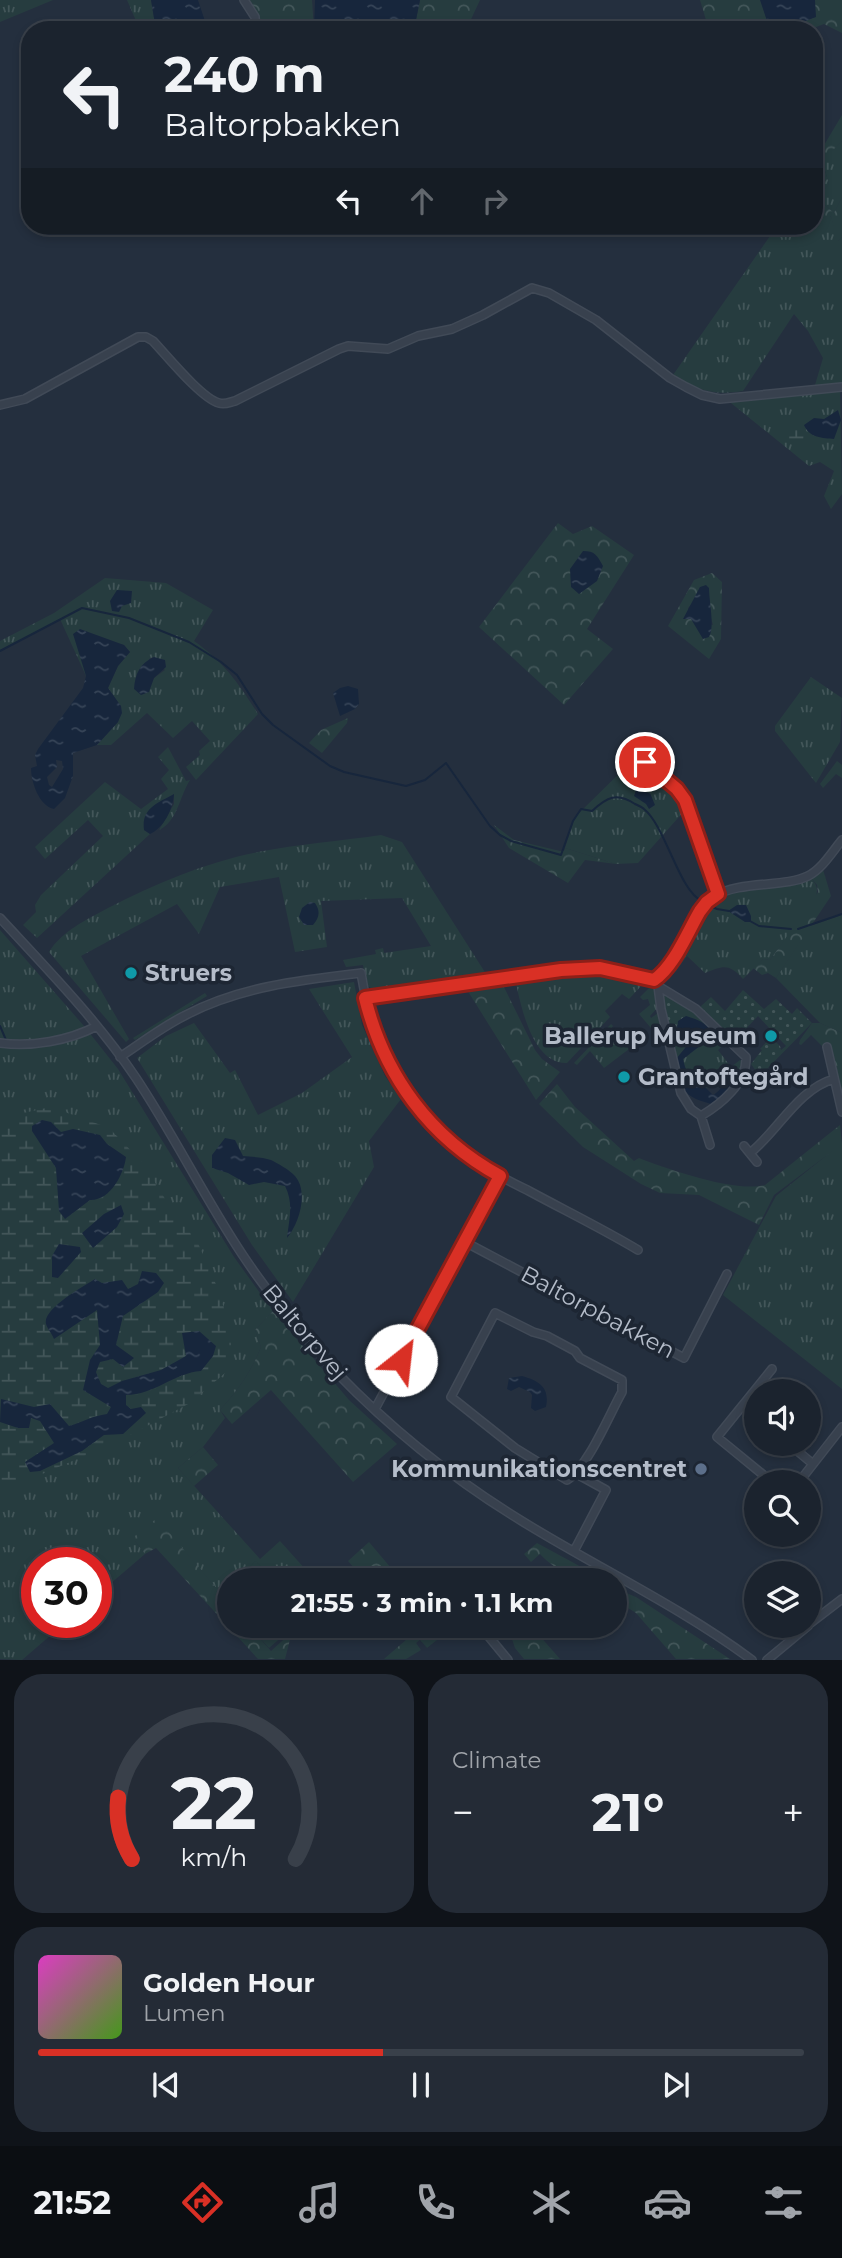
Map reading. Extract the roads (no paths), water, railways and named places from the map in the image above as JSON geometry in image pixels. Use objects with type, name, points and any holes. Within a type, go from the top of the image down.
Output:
[{"type":"street","points":[[244,0],[255,21]]},
{"type":"street","points":[[0,405],[25,399],[138,337],[153,341],[203,393],[223,404],[235,401],[339,349],[348,346],[388,349],[418,336],[452,328],[483,316],[532,288],[549,293],[596,320],[670,378],[702,395],[720,399],[842,387]]},
{"type":"street","points":[[645,762],[677,789],[685,800],[718,894]]},
{"type":"street","points":[[701,1116],[692,1111],[681,1093],[656,983],[707,902],[732,889],[805,877],[816,870],[842,840]]},
{"type":"street","name":"Baltorpvej","points":[[0,918],[97,1026],[121,1057],[242,1254],[307,1341],[374,1409],[407,1440],[457,1479],[531,1527],[701,1624],[752,1660]]},
{"type":"street","points":[[365,998],[569,969],[600,968],[656,983],[696,1009],[746,1057],[746,1065],[730,1094],[723,1103],[701,1116]]},
{"type":"street","points":[[121,1057],[188,1013],[215,1001],[249,991],[361,973],[370,1020],[398,1081],[449,1142],[500,1176],[638,1250]]},
{"type":"street","points":[[0,1043],[25,1044],[67,1039],[97,1026]]},
{"type":"street","points":[[827,1047],[842,1112]]},
{"type":"street","points":[[750,1153],[763,1143],[820,1083],[834,1079]]},
{"type":"street","points":[[701,1116],[710,1145]]},
{"type":"street","points":[[744,1146],[757,1162]]},
{"type":"street","points":[[374,1409],[500,1176]]},
{"type":"street","name":"Baltorpbakken","points":[[466,1242],[684,1358],[727,1274]]},
{"type":"street","points":[[495,1313],[547,1336],[575,1351],[580,1358],[622,1380],[622,1392],[577,1474],[567,1480],[515,1448],[451,1398],[495,1313]]},
{"type":"street","points":[[757,1470],[717,1437],[772,1368]]},
{"type":"street","points":[[808,1470],[842,1427]]},
{"type":"street","points":[[803,1456],[813,1464]]},
{"type":"street","points":[[574,1551],[606,1490],[577,1474]]},
{"type":"street","points":[[821,1615],[842,1599]]},
{"type":"street","points":[[490,1638],[508,1660]]},
{"type":"street","points":[[767,1660],[793,1638]]},
{"type":"water","points":[[151,0],[198,0],[205,21],[154,21]]},
{"type":"water","points":[[315,0],[420,0],[416,21],[314,21]]},
{"type":"water","points":[[760,0],[815,0],[816,17],[806,21],[767,21]]},
{"type":"water","points":[[838,410],[841,420],[834,439],[821,438],[806,429],[804,425],[814,418],[824,419]]},
{"type":"water","points":[[583,551],[595,554],[603,566],[597,581],[579,594],[571,587],[570,569]]},
{"type":"water","points":[[706,585],[709,588],[712,627],[709,637],[703,639],[691,619],[683,619],[700,587]]},
{"type":"water","points":[[117,590],[132,591],[131,603],[122,606],[119,612],[112,611],[110,601]]},
{"type":"water","points":[[80,629],[124,645],[130,652],[118,666],[108,688],[121,706],[122,713],[118,722],[97,745],[73,753],[73,776],[65,798],[54,809],[44,803],[37,793],[31,768],[37,766],[35,755],[38,749],[83,688],[86,676],[73,634]],"holes":[[[56,760],[62,761],[63,769],[52,787],[47,777],[57,767]]]},
{"type":"water","points":[[154,657],[165,660],[166,667],[154,678],[149,692],[141,695],[134,689],[137,674],[145,662]]},
{"type":"water","points":[[348,686],[358,689],[359,704],[340,716],[333,693]]},
{"type":"water","points":[[636,790],[650,793],[655,805],[649,809],[634,796]]},
{"type":"water","points":[[174,794],[170,812],[163,823],[150,834],[144,830],[148,811]]},
{"type":"water","points":[[310,902],[317,906],[318,917],[313,925],[304,925],[299,917],[302,908]]},
{"type":"water","points":[[737,905],[746,905],[751,922],[745,922],[728,911]]},
{"type":"water","points":[[686,1016],[706,1025],[713,1036],[683,1059],[694,1082],[700,1088],[704,1086],[713,1095],[732,1071],[736,1068],[738,1072],[726,1094],[711,1104],[693,1098],[684,1090],[682,1084],[676,1059],[686,1047],[688,1038],[677,1031],[678,1021]]},
{"type":"water","points":[[42,1120],[51,1122],[61,1132],[73,1129],[100,1135],[107,1144],[126,1157],[119,1178],[110,1191],[90,1200],[65,1219],[59,1211],[56,1168],[32,1131],[32,1126]]},
{"type":"water","points":[[225,1138],[235,1140],[243,1156],[271,1160],[295,1176],[301,1190],[301,1208],[287,1238],[290,1205],[285,1186],[264,1182],[249,1185],[228,1173],[212,1168],[212,1155]]},
{"type":"water","points":[[121,1205],[124,1214],[117,1227],[93,1248],[82,1233],[104,1214]]},
{"type":"water","points":[[59,1244],[80,1247],[81,1252],[58,1278],[52,1277],[52,1256]]},
{"type":"water","points":[[142,1271],[156,1273],[164,1283],[158,1292],[123,1316],[116,1345],[134,1358],[123,1367],[113,1359],[100,1362],[96,1372],[101,1384],[108,1388],[122,1381],[161,1370],[186,1356],[182,1333],[199,1331],[216,1346],[213,1356],[201,1371],[182,1376],[146,1392],[126,1395],[126,1405],[131,1409],[141,1407],[146,1413],[123,1434],[104,1435],[82,1451],[40,1471],[30,1472],[25,1462],[54,1443],[40,1421],[31,1418],[29,1428],[18,1428],[0,1422],[1,1399],[34,1407],[50,1404],[69,1426],[107,1414],[111,1407],[83,1390],[90,1360],[100,1345],[97,1310],[54,1339],[46,1324],[47,1318],[65,1298],[95,1279],[102,1283],[122,1280],[128,1289],[138,1284]]},
{"type":"water","points":[[522,1376],[542,1386],[547,1400],[546,1407],[535,1411],[531,1408],[530,1392],[519,1387],[511,1391],[507,1389],[509,1378]]},
{"type":"waterway","points":[[0,651],[82,608],[129,618],[189,642],[221,662],[237,675],[262,714],[273,725],[330,766],[344,772],[406,786],[425,780],[446,763],[490,826],[511,841],[561,855],[573,821],[581,809],[592,811],[603,802],[617,797],[629,800],[643,808],[652,818],[686,885],[702,901]]},
{"type":"waterway","points":[[710,906],[729,911]]},
{"type":"waterway","points":[[798,929],[842,914]]},
{"type":"waterway","points":[[750,921],[759,926],[791,929]]},
{"type":"waterway","points":[[0,1026],[6,1040]]},
{"type":"place","name":"Struers","points":[[131,973]]},
{"type":"place","name":"Ballerup Museum","points":[[771,1036]]},
{"type":"place","name":"Grantoftegård","points":[[624,1077]]},
{"type":"place","name":"Kommunikationscentret","points":[[701,1469]]}]
